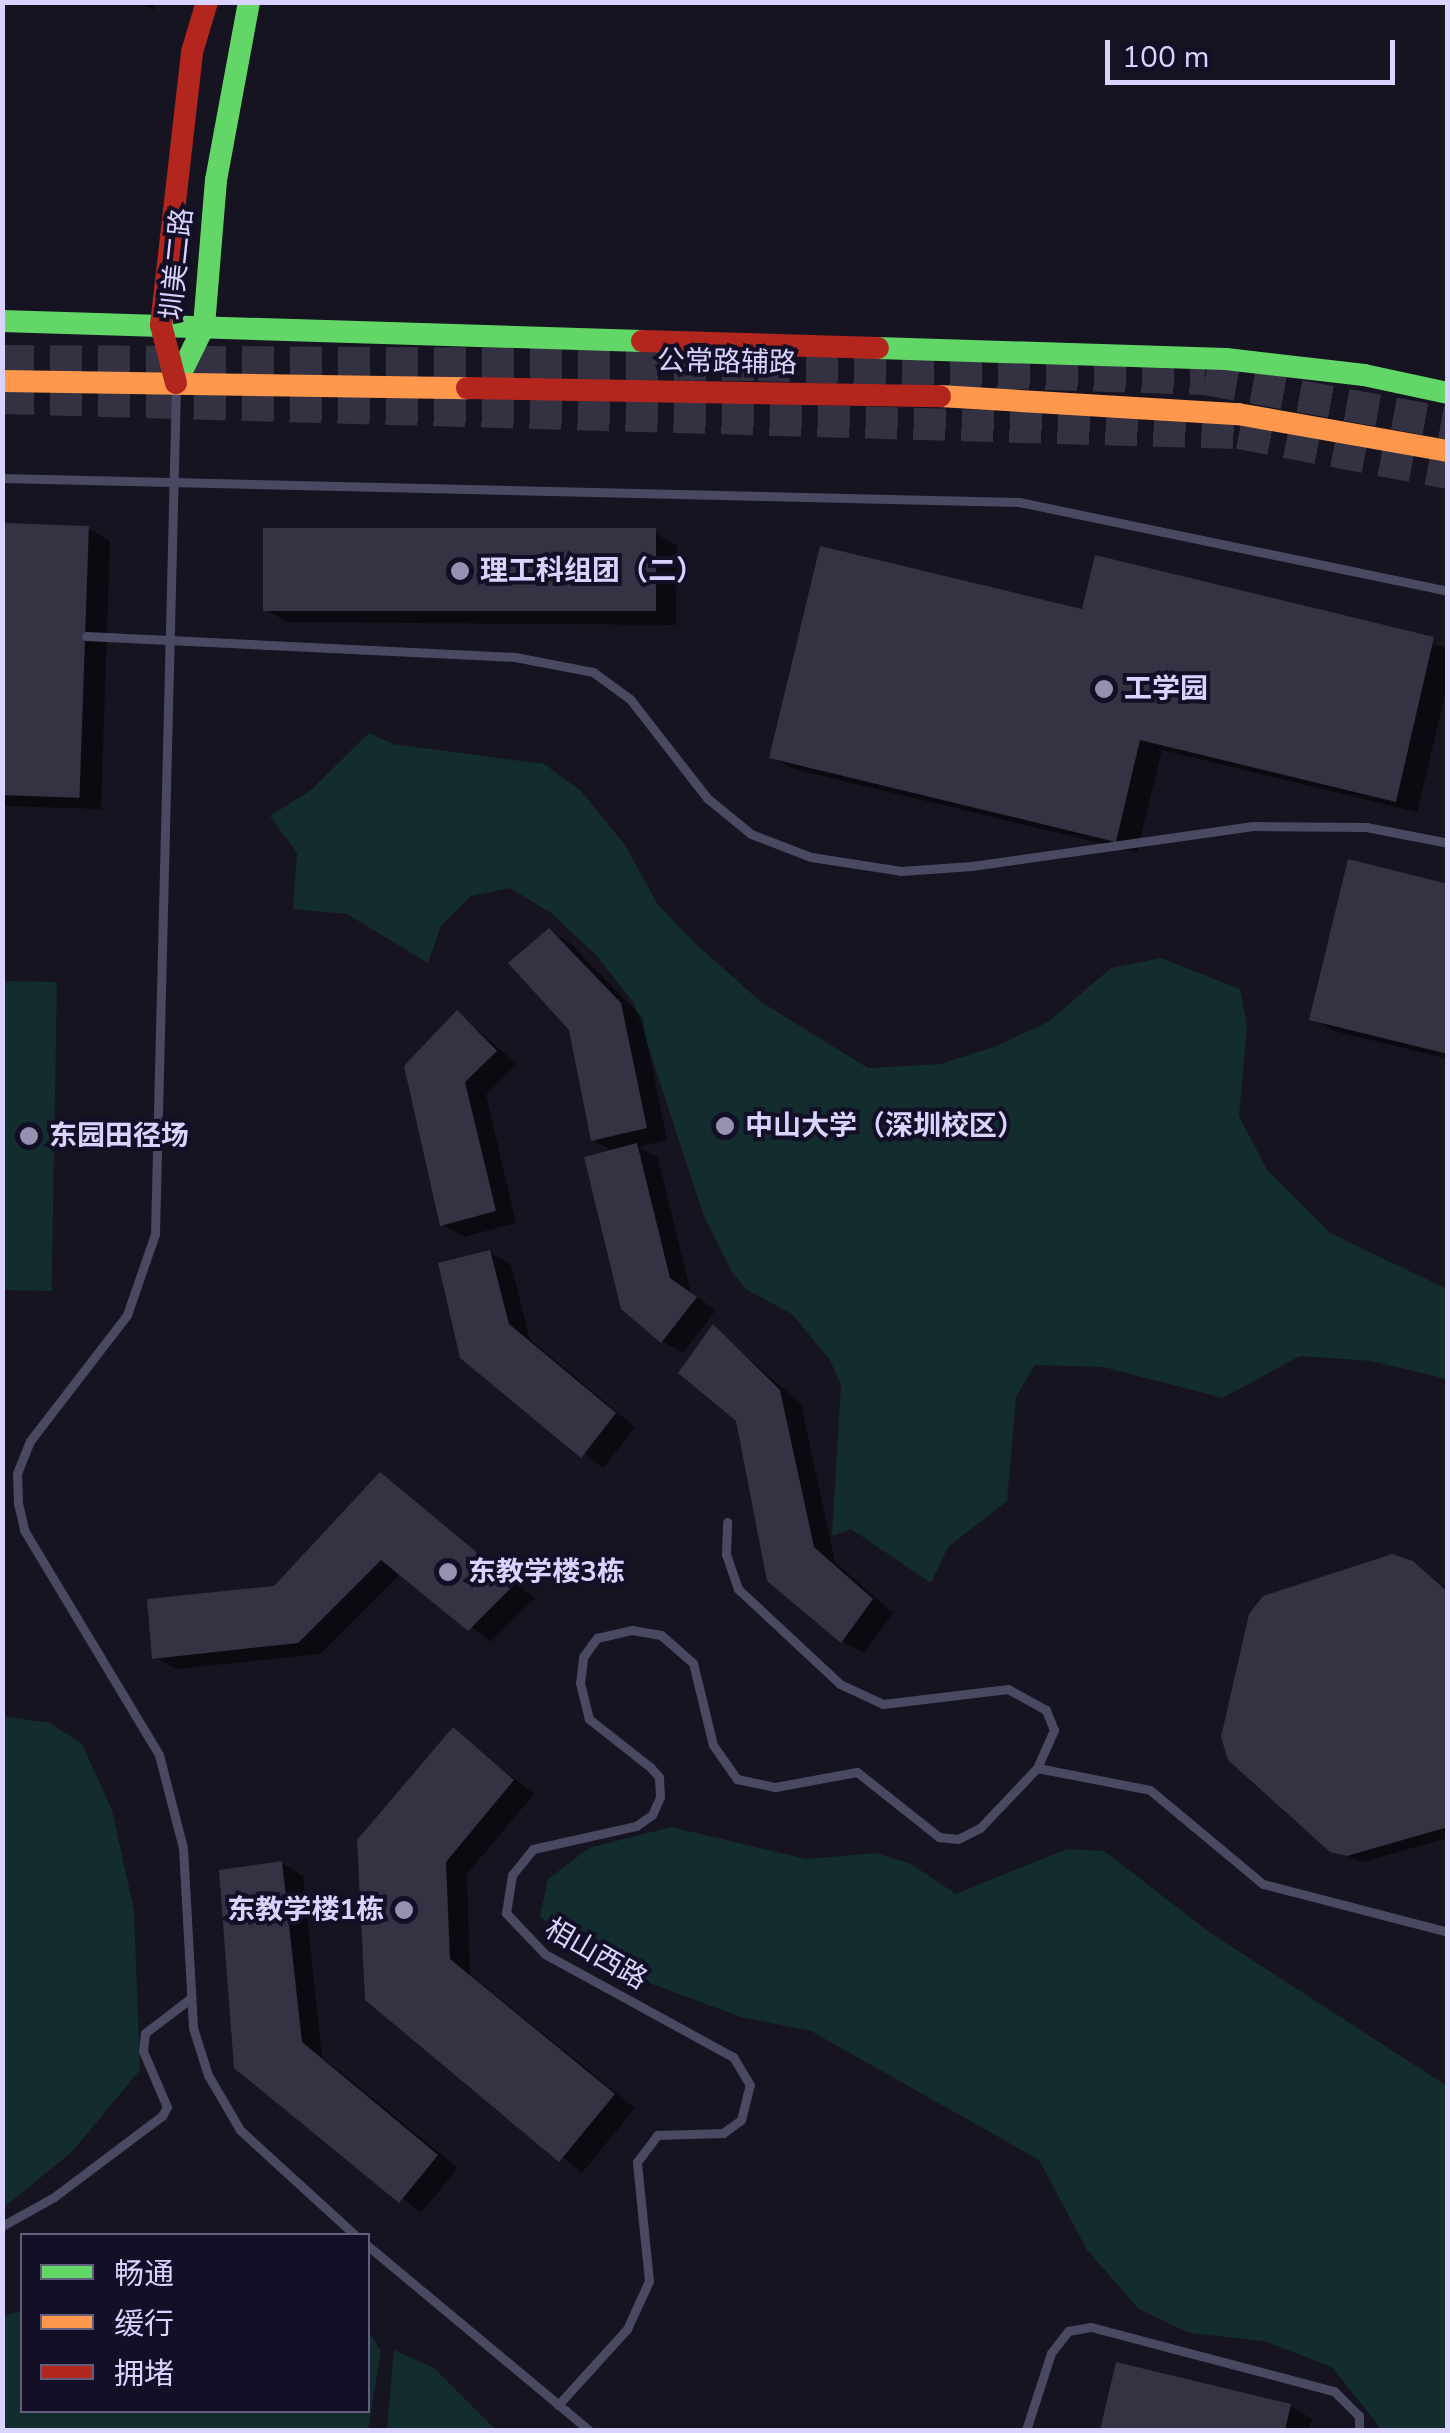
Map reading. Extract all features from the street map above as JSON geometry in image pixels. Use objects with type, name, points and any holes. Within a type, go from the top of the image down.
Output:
[{"type":"main road","name":"圳美二路","points":[[176,384],[160,325],[192,52],[207,2]]},
{"type":"main road","name":"圳美二路","points":[[176,384],[204,326],[216,180],[248,2]]},
{"type":"main road","name":"公常路辅路","points":[[2,321],[1226,358],[1448,393]]},
{"type":"main road","name":"公常路辅路","points":[[2,381],[1009,396],[1238,414],[1448,451]]},
{"type":"lane","points":[[176,384],[155,1234],[127,1315],[30,1442],[17,1473],[24,1530],[159,1754],[183,1848],[191,1998],[199,2051],[224,2108],[353,2233]]},
{"type":"lane","points":[[2,478],[1019,502],[1448,591]]},
{"type":"lane","points":[[86,636],[515,657],[594,672],[630,698],[707,798],[751,834],[811,858],[901,870],[954,867],[1253,826],[1366,827],[1448,844]]},
{"type":"lane","name":"相山西路","points":[[558,2406],[627,2329],[649,2281],[637,2162],[657,2136],[723,2133],[740,2120],[750,2085],[733,2057],[546,1954],[526,1941],[506,1913],[512,1874],[533,1849],[636,1826],[652,1815],[660,1797],[659,1777],[598,1730],[582,1702],[583,1656],[597,1638],[632,1630],[675,1643],[699,1679],[723,1765],[758,1786],[857,1772],[886,1788],[926,1830],[958,1839],[980,1828],[1037,1768],[1054,1730],[1046,1710],[1029,1696],[1008,1689],[883,1704],[840,1684],[738,1589],[726,1554],[727,1522]]},
{"type":"lane","points":[[1037,1768],[1150,1790],[1264,1884],[1448,1932]]},
{"type":"lane","points":[[2,2226],[54,2197],[162,2116],[166,2107],[143,2050],[144,2033],[191,1998]]},
{"type":"lane","points":[[370,2248],[589,2430]]},
{"type":"lane","points":[[1026,2430],[1051,2352],[1068,2331],[1091,2327],[1334,2391],[1359,2416],[1359,2430]]},
{"type":"green space","points":[[369,733],[393,744],[544,764],[581,791],[625,845],[658,905],[697,945],[761,1002],[868,1068],[940,1064],[994,1047],[1048,1022],[1111,968],[1161,958],[1240,989],[1247,1026],[1239,1116],[1267,1170],[1330,1233],[1447,1289],[1447,1379],[1371,1361],[1300,1356],[1223,1398],[1103,1367],[1035,1365],[1016,1397],[1007,1501],[948,1547],[931,1583],[851,1529],[832,1536],[841,1385],[830,1360],[792,1314],[747,1290],[732,1272],[703,1214],[634,1003],[597,956],[551,913],[510,888],[471,896],[441,926],[428,963],[347,914],[293,909],[297,853],[270,816],[311,790]]},
{"type":"green space","name":"东园田径场","points":[[3,981],[57,982],[52,1291],[2,1290]]},
{"type":"green space","points":[[2,1716],[50,1723],[82,1744],[112,1810],[134,1910],[140,2070],[72,2152],[3,2208]]},
{"type":"green space","points":[[671,1827],[806,1859],[876,1853],[911,1864],[956,1894],[1067,1849],[1104,1851],[1212,1934],[1447,2086],[1447,2430],[1382,2430],[1332,2367],[1264,2341],[1189,2333],[1139,2309],[1087,2250],[1039,2160],[811,2031],[741,2017],[633,1977],[567,1943],[540,1916],[548,1879],[589,1848]]},
{"type":"green space","points":[[20,2312],[20,2413],[370,2413],[370,2334],[381,2351],[368,2430],[3,2430],[3,2316]]},
{"type":"green space","points":[[394,2350],[434,2368],[496,2430],[387,2430]]},
{"type":"building","points":[[3,523],[89,526],[79,798],[2,795]]},
{"type":"building","name":"理工科组团（二）","points":[[263,528],[656,528],[656,611],[263,611]]},
{"type":"building","name":"工学园","points":[[820,546],[1082,609],[1095,555],[1434,637],[1396,802],[1140,740],[1116,842],[769,758]]},
{"type":"building","points":[[1348,859],[1448,884],[1448,1054],[1309,1020]]},
{"type":"building","points":[[549,928],[621,1003],[647,1128],[591,1141],[569,1030],[508,963]]},
{"type":"building","points":[[457,1010],[497,1051],[465,1082],[496,1211],[440,1226],[404,1066]]},
{"type":"building","points":[[637,1143],[670,1278],[697,1297],[661,1343],[621,1309],[584,1157]]},
{"type":"building","points":[[490,1250],[509,1324],[616,1413],[581,1458],[460,1358],[438,1263]]},
{"type":"building","points":[[713,1324],[780,1390],[814,1547],[873,1599],[841,1643],[767,1581],[736,1421],[678,1373]]},
{"type":"building","name":"东教学楼3栋","points":[[380,1472],[515,1584],[468,1631],[381,1560],[298,1643],[152,1659],[147,1599],[274,1586]]},
{"type":"building","points":[[1392,1554],[1413,1561],[1448,1592],[1448,1827],[1347,1856],[1330,1852],[1228,1760],[1221,1737],[1249,1614],[1263,1596]]},
{"type":"building","name":"东教学楼1栋","points":[[453,1727],[514,1780],[446,1862],[450,1959],[615,2094],[559,2162],[365,2000],[357,1840]]},
{"type":"building","points":[[282,1861],[302,2042],[438,2155],[399,2203],[234,2068],[219,1870]]},
{"type":"building","points":[[1116,2362],[1291,2404],[1285,2430],[1100,2430]]},
{"type":"tunnel","points":[[2,361],[758,365],[1205,379],[1448,423]]},
{"type":"tunnel","points":[[2,398],[1239,433],[1448,473]]},
{"type":"traffic: fast","points":[[176,383],[204,326],[216,180],[249,2]]},
{"type":"traffic: fast","points":[[2,321],[642,341]]},
{"type":"traffic: fast","points":[[878,348],[1226,359],[1364,375],[1448,393]]},
{"type":"traffic: slow","points":[[2,381],[467,388]]},
{"type":"traffic: slow","points":[[940,396],[1238,414],[1448,451]]},
{"type":"traffic: jam","points":[[176,383],[161,325],[192,52],[207,2]]},
{"type":"traffic: jam","points":[[642,341],[878,348]]},
{"type":"traffic: jam","points":[[467,388],[940,396]]},
{"type":"place","name":"理工科组团（二）","points":[[460,571]]},
{"type":"place","name":"工学园","points":[[1104,689]]},
{"type":"place","name":"中山大学（深圳校区）","points":[[725,1126]]},
{"type":"place","name":"东园田径场","points":[[29,1136]]},
{"type":"place","name":"东教学楼3栋","points":[[448,1572]]},
{"type":"place","name":"东教学楼1栋","points":[[404,1910]]}]
